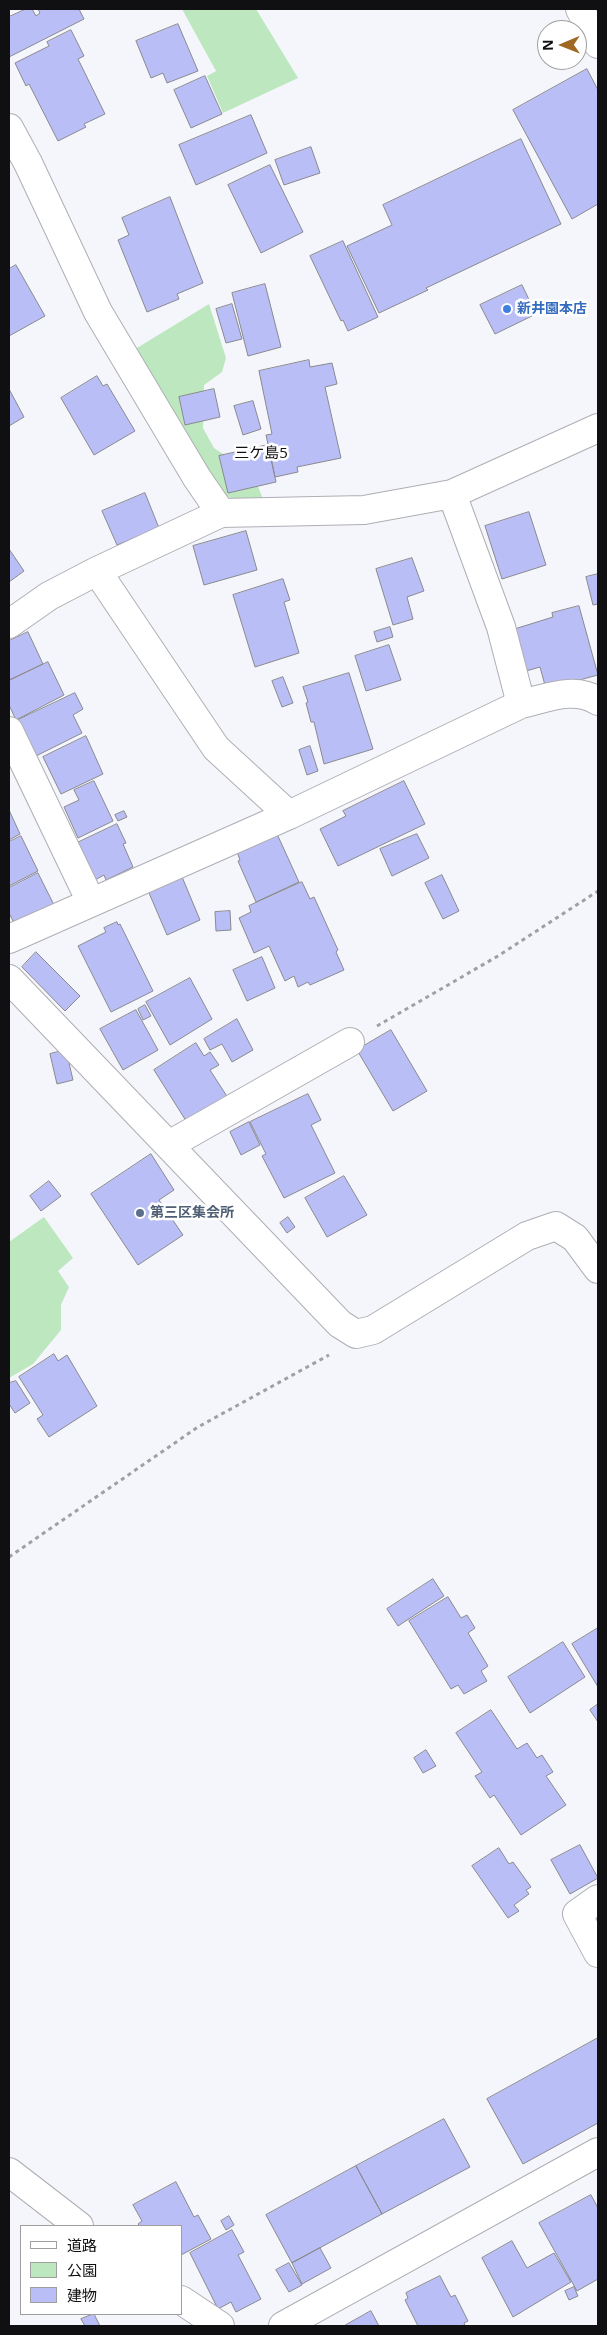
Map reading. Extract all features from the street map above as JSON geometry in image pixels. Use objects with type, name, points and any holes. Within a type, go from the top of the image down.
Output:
[{"type":"street","points":[[580,9],[598,44]]},
{"type":"street","points":[[9,128],[18,166],[98,312],[197,478],[221,513]]},
{"type":"street","points":[[9,624],[50,596],[97,571],[221,513],[364,510],[452,494],[598,428]]},
{"type":"street","points":[[452,494],[501,627],[521,704]]},
{"type":"street","points":[[97,571],[216,748],[289,814]]},
{"type":"street","points":[[9,939],[289,814],[521,704],[571,693],[587,694],[598,701]]},
{"type":"street","points":[[9,731],[92,902]]},
{"type":"street","points":[[9,978],[340,1324],[356,1334],[373,1330],[528,1236],[556,1226],[575,1238],[598,1269]]},
{"type":"street","points":[[169,1145],[350,1042]]},
{"type":"street","points":[[598,1899],[577,1914],[598,1953]]},
{"type":"street","points":[[283,2326],[598,2152]]},
{"type":"street","points":[[9,2172],[78,2225]]},
{"type":"street","points":[[182,2301],[220,2326]]},
{"type":"path","points":[[350,1042],[498,956],[598,891]]},
{"type":"path","points":[[9,1558],[198,1427],[352,1342],[356,1334]]},
{"type":"green space","points":[[182,9],[256,9],[298,78],[223,113],[207,76],[216,71]]},
{"type":"green space","points":[[209,304],[226,358],[222,372],[204,385],[203,428],[214,448],[253,474],[263,499],[238,501],[222,494],[132,351]]},
{"type":"green space","points":[[44,1217],[73,1258],[58,1271],[69,1287],[61,1305],[61,1330],[33,1364],[9,1378],[9,1242]]},
{"type":"building","points":[[26,9],[32,9],[36,16],[40,13],[38,9],[79,9],[84,19],[9,57],[9,17]]},
{"type":"building","points":[[178,24],[198,71],[167,83],[163,73],[151,78],[136,41]]},
{"type":"building","points":[[71,30],[84,56],[78,59],[105,114],[84,124],[86,127],[58,141],[29,84],[26,86],[15,63],[49,46],[47,42]]},
{"type":"building","points":[[587,69],[598,90],[598,204],[572,219],[513,110]]},
{"type":"building","points":[[205,76],[222,114],[191,128],[174,90]]},
{"type":"building","points":[[251,115],[267,153],[196,185],[179,145]]},
{"type":"building","points":[[521,139],[561,224],[426,288],[428,290],[379,313],[347,246],[392,225],[383,205]]},
{"type":"building","points":[[311,147],[320,173],[284,185],[275,160]]},
{"type":"building","points":[[270,165],[303,232],[261,253],[228,185]]},
{"type":"building","points":[[170,197],[203,283],[177,294],[179,299],[147,312],[118,240],[129,235],[122,218]]},
{"type":"building","points":[[343,241],[378,317],[348,331],[343,320],[341,321],[310,256]]},
{"type":"building","points":[[16,265],[45,316],[9,336],[9,269]]},
{"type":"building","points":[[265,284],[281,347],[248,356],[232,293]]},
{"type":"building","points":[[522,285],[536,314],[495,334],[480,305]]},
{"type":"building","points":[[232,304],[242,339],[226,343],[216,309]]},
{"type":"building","points":[[309,360],[310,367],[332,363],[337,384],[325,387],[341,458],[297,467],[298,472],[275,477],[266,435],[272,434],[259,371]]},
{"type":"building","points":[[97,376],[103,386],[107,384],[135,431],[94,455],[61,398]]},
{"type":"building","points":[[9,389],[24,417],[9,426]]},
{"type":"building","points":[[214,389],[220,417],[185,425],[179,397]]},
{"type":"building","points":[[253,401],[261,429],[243,435],[234,406]]},
{"type":"building","points":[[268,445],[276,482],[228,493],[219,456]]},
{"type":"building","points":[[145,493],[159,528],[117,545],[102,511]]},
{"type":"building","points":[[529,512],[546,565],[502,579],[485,526]]},
{"type":"building","points":[[246,531],[257,570],[204,585],[193,546]]},
{"type":"building","points":[[9,549],[24,571],[9,582]]},
{"type":"building","points":[[412,558],[424,591],[407,597],[413,619],[393,625],[376,569]]},
{"type":"building","points":[[598,574],[598,604],[593,605],[586,577]]},
{"type":"building","points":[[283,579],[290,600],[284,602],[299,653],[255,667],[233,595]]},
{"type":"building","points":[[579,606],[598,675],[546,689],[540,667],[519,673],[508,631],[553,617],[552,613]]},
{"type":"building","points":[[390,627],[393,637],[377,642],[374,632]]},
{"type":"building","points":[[28,632],[43,664],[9,680],[9,641]]},
{"type":"building","points":[[389,645],[401,680],[366,691],[355,656]]},
{"type":"building","points":[[48,662],[64,695],[16,720],[9,705],[9,681]]},
{"type":"building","points":[[349,673],[373,749],[324,764],[303,687]]},
{"type":"building","points":[[283,677],[293,703],[282,707],[272,681]]},
{"type":"building","points":[[75,693],[83,709],[73,715],[82,733],[34,757],[16,721]]},
{"type":"building","points":[[86,736],[103,774],[61,794],[43,757]]},
{"type":"building","points":[[310,746],[318,771],[307,775],[299,750]]},
{"type":"building","points":[[94,781],[113,821],[78,838],[64,807],[79,800],[74,790]]},
{"type":"building","points":[[404,781],[425,824],[338,866],[320,829],[346,816],[343,811]]},
{"type":"building","points":[[9,810],[20,834],[9,840]]},
{"type":"building","points":[[124,811],[127,817],[118,821],[115,815]]},
{"type":"building","points":[[117,824],[126,843],[123,844],[133,867],[106,880],[104,875],[95,880],[77,843]]},
{"type":"building","points":[[277,834],[299,882],[256,902],[238,861],[240,860],[237,852]]},
{"type":"building","points":[[417,834],[429,858],[392,876],[380,849]]},
{"type":"building","points":[[21,836],[38,871],[9,886],[9,842]]},
{"type":"building","points":[[180,872],[200,920],[167,935],[146,886]]},
{"type":"building","points":[[38,873],[56,909],[17,929],[9,913],[9,888]]},
{"type":"building","points":[[442,875],[459,911],[443,919],[425,883]]},
{"type":"building","points":[[302,882],[310,899],[314,897],[338,950],[336,952],[344,970],[310,985],[308,982],[298,987],[294,976],[285,981],[269,946],[254,953],[239,918],[251,912],[249,906]]},
{"type":"building","points":[[230,911],[231,930],[216,931],[215,912]]},
{"type":"building","points":[[117,922],[118,925],[120,924],[153,991],[111,1012],[78,946],[106,932],[104,928]]},
{"type":"building","points":[[36,952],[80,996],[65,1011],[22,967]]},
{"type":"building","points":[[262,957],[275,988],[247,1001],[233,970]]},
{"type":"building","points":[[190,978],[212,1019],[170,1045],[146,1002]]},
{"type":"building","points":[[145,1005],[151,1016],[143,1020],[138,1009]]},
{"type":"building","points":[[136,1010],[158,1050],[123,1070],[100,1029]]},
{"type":"building","points":[[237,1019],[253,1050],[232,1062],[222,1044],[210,1050],[204,1039]]},
{"type":"building","points":[[391,1030],[427,1091],[393,1111],[357,1050]]},
{"type":"building","points":[[196,1043],[204,1056],[210,1052],[219,1065],[210,1070],[228,1098],[188,1124],[154,1070]]},
{"type":"building","points":[[66,1050],[73,1080],[57,1084],[50,1054]]},
{"type":"building","points":[[308,1094],[321,1120],[311,1125],[335,1173],[284,1198],[262,1156],[266,1154],[250,1122]]},
{"type":"building","points":[[249,1122],[260,1145],[241,1155],[230,1132]]},
{"type":"building","points":[[151,1154],[174,1190],[159,1200],[183,1235],[138,1265],[91,1194]]},
{"type":"building","points":[[344,1176],[367,1215],[327,1237],[305,1198]]},
{"type":"building","points":[[49,1181],[61,1196],[41,1211],[30,1196]]},
{"type":"building","points":[[288,1217],[295,1227],[287,1233],[280,1223]]},
{"type":"building","points":[[54,1354],[58,1361],[67,1355],[97,1406],[49,1437],[37,1419],[43,1415],[19,1377]]},
{"type":"building","points":[[16,1381],[30,1403],[15,1413],[9,1404],[9,1383]]},
{"type":"building","points":[[433,1579],[444,1596],[398,1626],[387,1609]]},
{"type":"building","points":[[448,1597],[461,1618],[467,1615],[475,1628],[468,1633],[488,1666],[481,1671],[487,1681],[464,1694],[458,1685],[451,1689],[409,1621]]},
{"type":"building","points":[[598,1628],[598,1687],[572,1644]]},
{"type":"building","points":[[563,1642],[585,1677],[530,1713],[508,1677]]},
{"type":"building","points":[[598,1704],[598,1722],[590,1710]]},
{"type":"building","points":[[491,1710],[517,1749],[527,1743],[537,1758],[542,1755],[553,1772],[546,1776],[566,1805],[521,1835],[494,1795],[490,1798],[475,1776],[482,1772],[456,1733]]},
{"type":"building","points":[[426,1750],[436,1766],[423,1773],[414,1758]]},
{"type":"building","points":[[580,1845],[598,1878],[570,1894],[551,1860]]},
{"type":"building","points":[[499,1848],[509,1864],[513,1862],[531,1887],[526,1890],[529,1894],[514,1905],[519,1911],[508,1918],[472,1866]]},
{"type":"building","points":[[598,2038],[598,2123],[523,2164],[487,2099]]},
{"type":"building","points":[[444,2119],[470,2167],[382,2214],[356,2166]]},
{"type":"building","points":[[356,2166],[382,2214],[292,2263],[266,2215]]},
{"type":"building","points":[[176,2182],[194,2217],[198,2215],[211,2239],[182,2254],[182,2225],[139,2225],[142,2221],[133,2205]]},
{"type":"building","points":[[591,2195],[598,2208],[598,2279],[577,2291],[539,2223]]},
{"type":"building","points":[[229,2216],[234,2225],[226,2230],[221,2221]]},
{"type":"building","points":[[232,2230],[244,2252],[238,2255],[261,2299],[236,2312],[231,2302],[218,2309],[190,2253]]},
{"type":"building","points":[[512,2241],[527,2268],[554,2253],[571,2282],[513,2317],[482,2258]]},
{"type":"building","points":[[320,2248],[331,2268],[302,2284],[292,2263]]},
{"type":"building","points":[[289,2263],[302,2285],[289,2292],[276,2270]]},
{"type":"building","points":[[440,2276],[451,2297],[455,2295],[468,2321],[464,2323],[465,2326],[418,2326],[405,2300],[408,2298],[406,2293]]},
{"type":"building","points":[[574,2287],[578,2296],[569,2300],[565,2291]]},
{"type":"building","points":[[371,2311],[379,2326],[344,2326]]},
{"type":"building","points":[[94,2315],[100,2326],[85,2326],[81,2319]]},
{"type":"place","name":"新井園本店","points":[[507,309]]},
{"type":"place","name":"第三区集会所","points":[[140,1213]]},
{"type":"district","name":"三ケ島5","points":[[261,454]]}]
